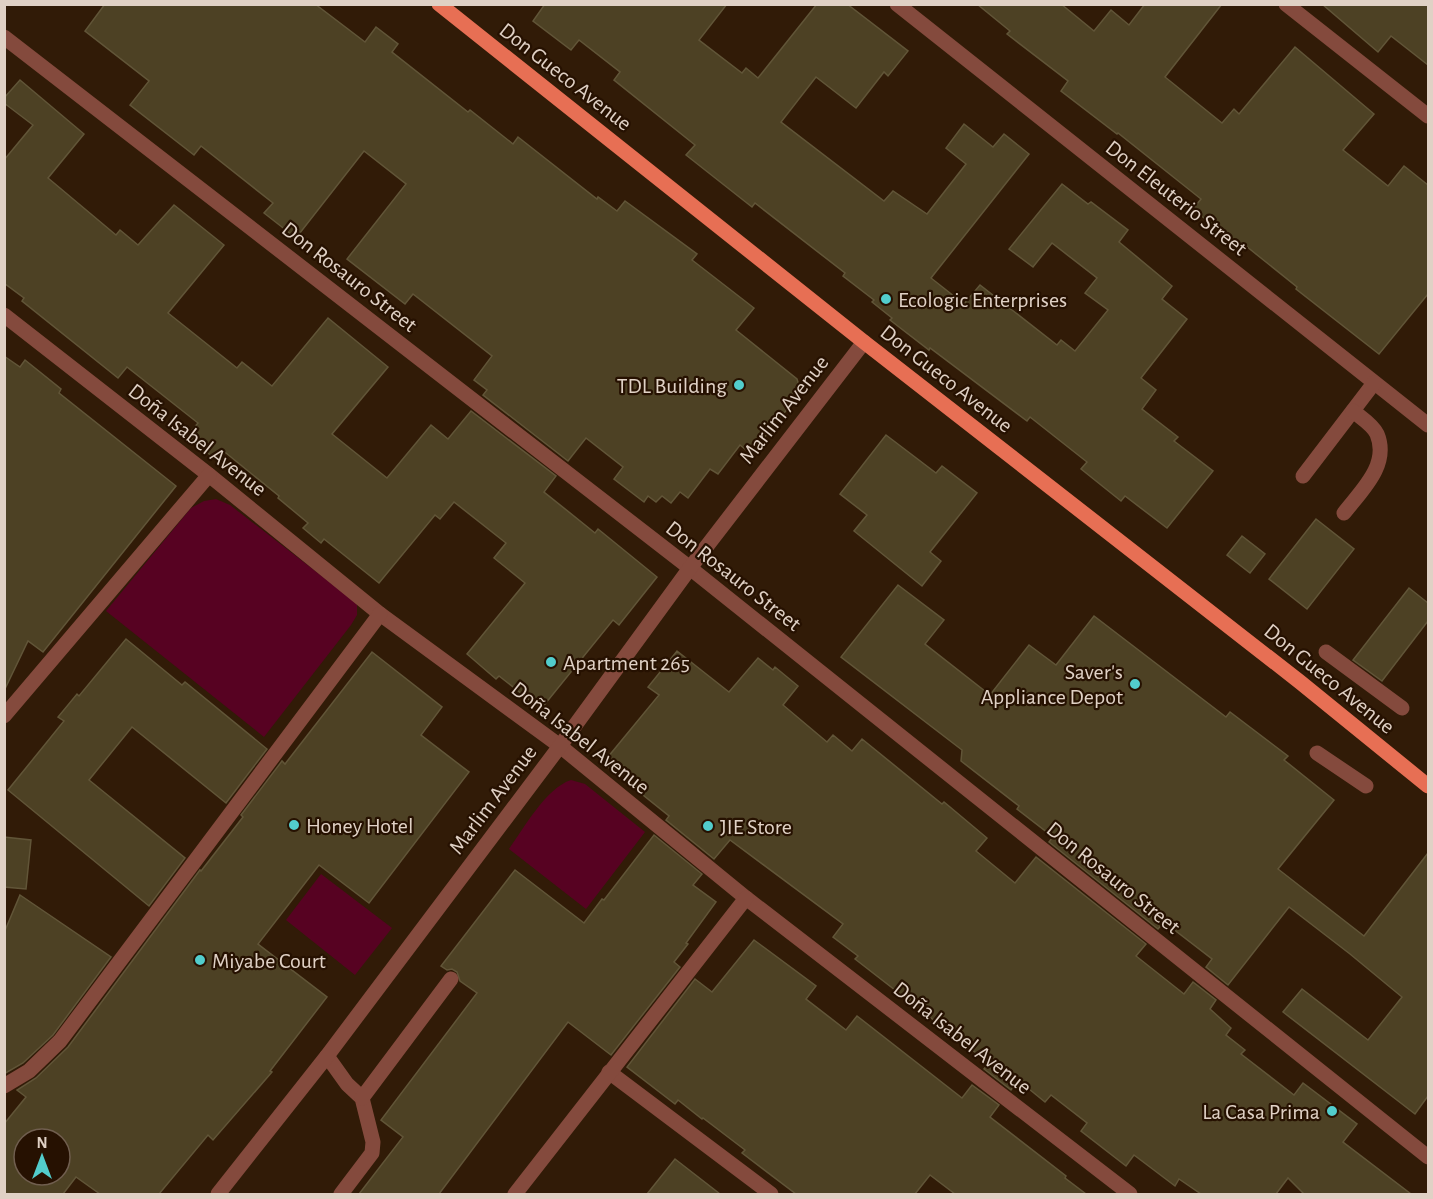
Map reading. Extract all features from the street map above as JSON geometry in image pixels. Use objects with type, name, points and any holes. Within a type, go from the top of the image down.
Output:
[{"type":"main road","name":"Don Gueco Avenue","points":[[439,4],[864,342],[1300,682],[1428,786]]},
{"type":"street","name":"Don Eleuterio Street","points":[[897,4],[1428,425]]},
{"type":"street","points":[[1286,4],[1428,116]]},
{"type":"street","name":"Don Rosauro Street","points":[[4,37],[690,568],[1428,1157]]},
{"type":"street","name":"Doña Isabel Avenue","points":[[4,315],[209,475],[380,614],[560,746],[746,898],[1130,1194]]},
{"type":"street","name":"Marlim Avenue","points":[[218,1194],[327,1056],[560,746],[690,568],[864,342]]},
{"type":"street","points":[[1303,476],[1374,382]]},
{"type":"street","points":[[1344,513],[1377,470],[1379,447],[1376,432],[1353,411]]},
{"type":"street","points":[[4,716],[209,475]]},
{"type":"street","points":[[4,1086],[29,1071],[60,1041],[380,614]]},
{"type":"street","points":[[1326,652],[1402,708]]},
{"type":"street","points":[[1317,753],[1366,786]]},
{"type":"street","points":[[515,1194],[746,898]]},
{"type":"street","points":[[362,1098],[451,979]]},
{"type":"street","points":[[327,1056],[347,1084],[362,1098],[373,1142],[372,1153],[341,1194]]},
{"type":"street","points":[[609,1072],[771,1194]]},
{"type":"shaded area","points":[[216,499],[230,505],[357,605],[357,615],[351,625],[264,737],[106,611],[191,508],[204,501]]},
{"type":"shaded area","points":[[571,780],[585,784],[645,832],[586,909],[509,849],[544,800],[562,784]]},
{"type":"shaded area","points":[[321,874],[392,928],[355,975],[286,920]]},
{"type":"building","points":[[105,4],[315,4],[365,42],[376,27],[398,44],[392,52],[513,144],[518,137],[597,199],[598,197],[617,211],[625,201],[697,254],[692,260],[754,308],[736,330],[797,379],[801,392],[751,454],[740,445],[718,474],[710,469],[688,498],[680,492],[671,503],[662,496],[656,502],[648,496],[644,502],[614,479],[623,467],[586,438],[568,461],[483,395],[487,390],[474,380],[492,356],[413,294],[405,304],[347,259],[406,184],[364,151],[296,238],[264,213],[273,203],[201,146],[194,155],[130,105],[149,81],[85,31]]},
{"type":"building","points":[[545,4],[727,4],[699,40],[742,73],[746,68],[758,78],[817,4],[847,4],[908,51],[888,76],[884,72],[856,108],[816,77],[781,122],[884,201],[893,191],[927,214],[966,164],[946,148],[964,124],[993,147],[1004,134],[1029,154],[931,278],[964,304],[980,285],[1057,345],[1061,340],[1075,351],[1108,310],[1085,293],[1097,278],[1052,243],[1033,267],[1009,249],[1062,184],[1088,204],[1091,202],[1128,230],[1119,242],[1172,286],[1162,299],[1187,319],[1141,378],[1156,390],[1142,409],[1178,437],[1174,441],[1213,471],[1167,528],[1125,496],[1121,501],[1081,469],[1087,462],[1030,417],[1027,421],[930,348],[929,350],[890,320],[892,318],[872,302],[874,300],[843,276],[845,273],[755,203],[752,207],[686,155],[695,145],[614,80],[620,72],[579,40],[571,50],[533,21]]},
{"type":"building","points":[[977,4],[1061,4],[1094,31],[1111,10],[1129,25],[1145,4],[1222,4],[1165,77],[1222,123],[1234,109],[1239,114],[1295,47],[1374,114],[1343,150],[1388,186],[1404,166],[1428,185],[1428,294],[1379,354],[1296,289],[1297,287],[1246,246],[1243,250],[1193,209],[1201,199],[1061,91],[1068,81],[1007,34],[1010,31]]},
{"type":"building","points":[[1322,4],[1428,4],[1428,65],[1391,36],[1378,52]]},
{"type":"building","points":[[20,80],[84,134],[48,178],[116,235],[120,230],[138,245],[174,205],[224,245],[168,313],[237,368],[242,362],[272,386],[328,318],[388,367],[332,434],[387,478],[431,425],[448,439],[471,411],[556,476],[544,492],[595,533],[598,529],[657,577],[619,625],[613,620],[541,709],[499,676],[496,679],[467,654],[525,583],[494,558],[506,543],[454,502],[440,519],[435,515],[379,583],[324,539],[321,543],[303,528],[308,523],[221,449],[214,458],[187,436],[198,423],[127,367],[118,378],[22,301],[24,298],[4,283],[4,160],[33,125],[4,103],[4,98]]},
{"type":"building","points":[[4,356],[20,367],[25,360],[61,389],[59,393],[176,486],[43,652],[28,641],[4,691]]},
{"type":"building","points":[[886,435],[936,473],[942,466],[977,493],[930,552],[941,561],[922,586],[854,531],[867,515],[840,494]]},
{"type":"building","points":[[1316,519],[1354,549],[1307,609],[1269,579]]},
{"type":"building","points":[[1242,536],[1265,554],[1250,573],[1227,555]]},
{"type":"building","points":[[898,585],[944,620],[925,644],[990,695],[1029,645],[1056,665],[1094,616],[1226,717],[1230,712],[1288,756],[1284,760],[1334,800],[1278,869],[1364,936],[1428,853],[1428,1096],[1415,1114],[1283,1012],[1302,989],[1368,1040],[1402,997],[1350,954],[1289,907],[1228,985],[1206,967],[1212,959],[1164,922],[1158,929],[1049,842],[1053,837],[1017,809],[1019,806],[961,761],[962,750],[841,657]]},
{"type":"building","points":[[1409,588],[1428,603],[1428,621],[1382,681],[1353,660]]},
{"type":"building","points":[[126,639],[182,685],[185,682],[267,749],[226,803],[132,727],[89,780],[185,858],[149,906],[8,790],[64,721],[58,717],[77,694],[79,696]]},
{"type":"building","points":[[677,651],[729,692],[758,658],[773,670],[775,667],[798,686],[783,705],[827,742],[833,735],[852,751],[862,739],[987,838],[976,851],[1015,883],[1036,857],[1146,944],[1136,956],[1184,994],[1193,982],[1216,1000],[1210,1009],[1231,1028],[1226,1035],[1245,1050],[1241,1054],[1294,1095],[1303,1083],[1357,1124],[1343,1142],[1411,1194],[1304,1194],[1288,1178],[1276,1194],[1201,1194],[1179,1179],[1175,1186],[1134,1155],[1126,1166],[1081,1131],[1087,1123],[1051,1095],[1045,1102],[1018,1080],[1011,1090],[984,1069],[989,1063],[855,959],[858,956],[833,937],[843,924],[730,840],[714,859],[666,820],[669,816],[603,763],[659,695],[648,687]]},
{"type":"building","name":"Honey Hotel","points":[[372,652],[442,707],[421,735],[469,772],[369,903],[319,865],[258,944],[327,997],[270,1071],[272,1072],[213,1140],[208,1135],[159,1194],[100,1194],[76,1177],[72,1182],[72,1127],[12,1127],[12,1187],[68,1187],[63,1194],[4,1194],[4,1124],[26,1097],[17,1090],[36,1078],[68,1047],[200,870],[243,817],[241,815],[282,761],[285,764]]},
{"type":"building","points":[[654,835],[702,874],[693,885],[716,902],[674,962],[680,967],[611,1055],[568,1022],[439,1194],[359,1194],[403,1137],[381,1120],[477,993],[460,981],[457,972],[441,966],[515,870],[584,923]]},
{"type":"building","points":[[4,837],[31,840],[26,889],[4,887]]},
{"type":"building","points":[[20,895],[111,957],[53,1035],[23,1063],[4,1074],[4,933]]},
{"type":"building","points":[[754,940],[816,986],[806,999],[846,1030],[857,1016],[962,1098],[972,1085],[999,1105],[990,1117],[1086,1194],[955,1194],[930,1175],[915,1194],[796,1194],[742,1153],[745,1150],[703,1118],[678,1100],[675,1104],[627,1067],[695,979],[712,992]]},
{"type":"building","points":[[675,1159],[720,1194],[647,1194]]},
{"type":"place","name":"Ecologic Enterprises","points":[[886,299]]},
{"type":"place","name":"TDL Building","points":[[739,385]]},
{"type":"place","name":"Apartment 265","points":[[551,662]]},
{"type":"place","name":"Saver's Appliance Depot","points":[[1135,684]]},
{"type":"place","name":"Honey Hotel","points":[[294,825]]},
{"type":"place","name":"JIE Store","points":[[708,826]]},
{"type":"place","name":"Miyabe Court","points":[[200,960]]},
{"type":"place","name":"La Casa Prima","points":[[1332,1111]]}]
